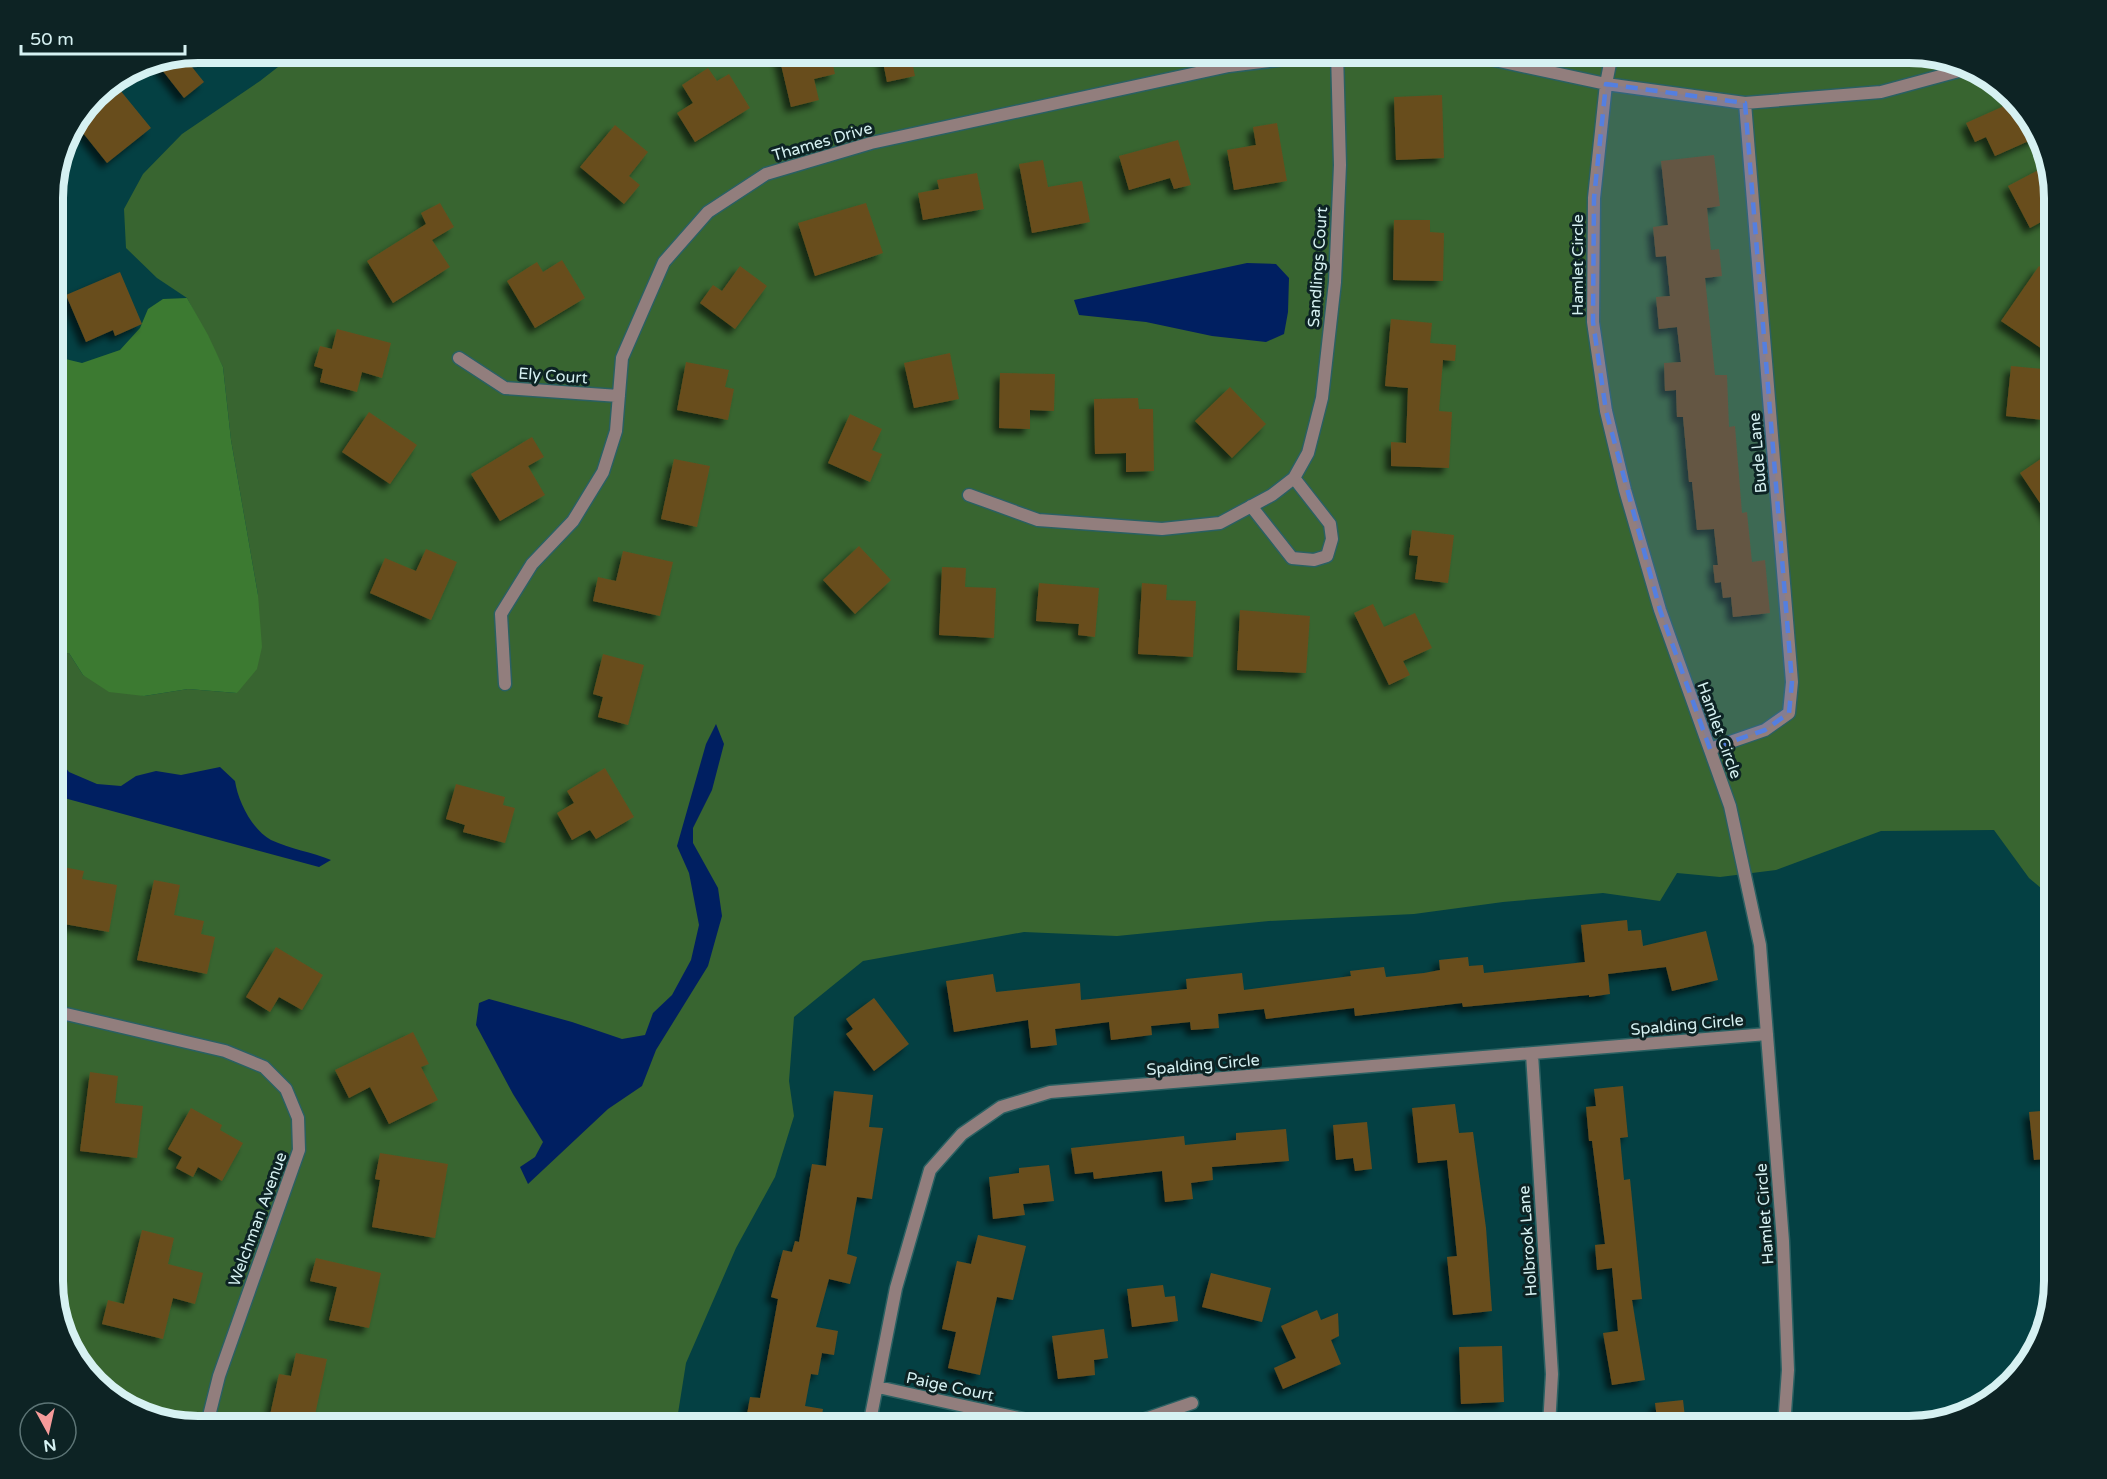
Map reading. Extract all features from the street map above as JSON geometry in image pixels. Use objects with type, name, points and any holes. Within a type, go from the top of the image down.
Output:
[{"type":"street","name":"Thames Drive","points":[[505,684],[501,614],[532,564],[573,521],[603,472],[616,431],[622,358],[664,262],[708,212],[766,174],[871,143],[1229,66],[1252,63]]},
{"type":"street","name":"Sandlings Court","points":[[969,495],[1038,520],[1162,529],[1220,523],[1272,495],[1294,478],[1308,453],[1322,398],[1335,282],[1340,165],[1337,63]]},
{"type":"street","name":"Thames Drive","points":[[1508,63],[1606,84],[1745,103],[1881,92],[1956,72]]},
{"type":"street","name":"Hamlet Circle","points":[[1610,63],[1594,198],[1593,322],[1606,411],[1625,490],[1660,610],[1730,806],[1760,945],[1783,1241],[1788,1370],[1785,1416]]},
{"type":"street","name":"Bude Lane","points":[[1710,749],[1765,730],[1789,713],[1792,682],[1745,103]]},
{"type":"street","name":"Ely Court","points":[[459,358],[505,388],[619,396]]},
{"type":"street","points":[[1251,506],[1292,558],[1314,560],[1327,556],[1332,539],[1330,524],[1294,478]]},
{"type":"street","name":"Welchman Avenue","points":[[63,1013],[225,1051],[264,1067],[286,1089],[298,1118],[299,1150],[219,1376],[209,1416]]},
{"type":"street","name":"Spalding Circle","points":[[871,1416],[896,1288],[930,1170],[962,1134],[1001,1107],[1050,1092],[1767,1034]]},
{"type":"street","name":"Holbrook Lane","points":[[1532,1054],[1552,1374],[1550,1416]]},
{"type":"street","name":"Paige Court","points":[[878,1387],[1013,1416]]},
{"type":"street","points":[[1154,1416],[1192,1403]]},
{"type":"highlighted area","points":[[1606,84],[1745,103],[1792,682],[1789,713],[1765,730],[1710,749],[1660,610],[1606,411],[1593,322],[1594,198]]},
{"type":"green space","points":[[283,63],[1909,63],[1944,68],[1969,77],[1998,97],[2016,116],[2034,147],[2043,181],[2044,891],[2029,878],[1994,830],[1881,831],[1776,870],[1720,877],[1677,873],[1660,901],[1603,893],[1503,902],[1414,914],[1269,921],[1117,936],[1024,932],[863,961],[794,1017],[789,1081],[794,1116],[775,1177],[736,1248],[686,1363],[678,1416],[189,1416],[155,1409],[138,1402],[116,1388],[91,1363],[73,1332],[63,1290],[63,653],[69,653],[83,675],[144,696],[188,689],[237,693],[258,595],[231,440],[223,367],[187,298],[157,278],[126,248],[124,209],[143,174],[182,134]]},
{"type":"green space","points":[[187,298],[223,367],[231,440],[258,595],[262,647],[257,669],[237,693],[188,689],[144,696],[109,692],[83,675],[69,653],[63,653],[63,358],[82,363],[120,350],[140,328],[148,309],[163,299]]},
{"type":"shaded area","points":[[1247,263],[1276,264],[1289,278],[1288,312],[1284,334],[1266,342],[1212,336],[1146,322],[1079,315],[1074,300]]},
{"type":"shaded area","points":[[716,724],[724,744],[712,790],[693,828],[693,843],[718,888],[722,916],[708,966],[656,1050],[642,1086],[608,1109],[528,1184],[520,1167],[535,1157],[543,1142],[513,1094],[476,1025],[479,1003],[489,999],[572,1022],[622,1039],[645,1035],[653,1013],[672,995],[691,960],[699,925],[689,873],[677,846],[706,744]]},
{"type":"shaded area","points":[[63,764],[69,772],[97,784],[121,786],[136,776],[156,771],[181,775],[220,767],[235,781],[247,814],[258,829],[278,843],[331,860],[319,867],[63,798]]},
{"type":"building","points":[[197,63],[192,67],[204,82],[184,98],[161,69]]},
{"type":"building","points":[[781,63],[832,63],[835,74],[814,79],[819,100],[791,107]]},
{"type":"building","points":[[883,63],[912,63],[915,76],[887,82]]},
{"type":"building","points":[[708,68],[717,81],[729,74],[750,108],[695,142],[677,113],[693,103],[682,85]]},
{"type":"building","points":[[120,90],[151,128],[107,163],[81,131],[103,103]]},
{"type":"building","points":[[1442,95],[1444,158],[1396,160],[1394,97]]},
{"type":"building","points":[[2006,105],[2016,116],[2031,140],[1995,156],[1986,137],[1975,142],[1966,123]]},
{"type":"building","points":[[1277,123],[1287,181],[1234,190],[1227,150],[1256,145],[1253,127]]},
{"type":"building","points":[[615,125],[648,152],[629,176],[640,185],[624,204],[580,167]]},
{"type":"building","points":[[1178,140],[1191,185],[1174,189],[1170,178],[1129,190],[1119,156]]},
{"type":"building","points":[[1714,155],[1720,206],[1707,208],[1711,250],[1719,249],[1722,276],[1705,278],[1715,375],[1727,375],[1729,427],[1735,426],[1742,513],[1747,512],[1752,562],[1765,560],[1770,613],[1733,617],[1731,597],[1723,598],[1721,582],[1715,583],[1713,565],[1718,565],[1714,529],[1697,530],[1692,482],[1689,482],[1683,417],[1677,417],[1676,390],[1665,391],[1664,363],[1681,362],[1677,327],[1659,329],[1656,297],[1670,296],[1666,256],[1656,257],[1653,227],[1668,225],[1661,161]]},
{"type":"building","points":[[1043,160],[1048,187],[1082,181],[1090,222],[1032,233],[1019,164]]},
{"type":"building","points":[[2040,169],[2043,181],[2044,220],[2030,228],[2008,186]]},
{"type":"building","points":[[977,173],[984,209],[923,220],[918,193],[939,189],[937,180]]},
{"type":"building","points":[[440,203],[454,227],[432,240],[450,267],[393,303],[367,261],[426,224],[421,213]]},
{"type":"building","points":[[866,203],[883,253],[815,276],[798,223]]},
{"type":"building","points":[[1394,220],[1430,220],[1430,232],[1444,233],[1443,281],[1393,280]]},
{"type":"building","points":[[562,260],[585,298],[535,328],[507,281],[537,262],[543,272]]},
{"type":"building","points":[[740,266],[767,286],[735,329],[700,303],[713,285],[722,291]]},
{"type":"building","points":[[2039,266],[2044,269],[2044,350],[2001,321]]},
{"type":"building","points":[[120,272],[142,324],[115,336],[113,330],[86,342],[66,295]]},
{"type":"building","points":[[1391,319],[1432,323],[1430,343],[1456,345],[1455,361],[1443,360],[1439,411],[1452,412],[1449,468],[1391,466],[1391,442],[1406,443],[1408,388],[1385,386]]},
{"type":"building","points":[[337,329],[391,343],[382,378],[362,372],[357,392],[320,382],[323,369],[314,366],[320,346],[332,349]]},
{"type":"building","points":[[950,353],[959,399],[914,408],[904,363]]},
{"type":"building","points":[[686,362],[729,370],[725,387],[734,389],[728,420],[677,410]]},
{"type":"building","points":[[2011,366],[2044,369],[2044,420],[2006,416]]},
{"type":"building","points":[[1000,373],[1055,374],[1054,411],[1030,410],[1030,429],[999,428]]},
{"type":"building","points":[[1230,387],[1266,424],[1232,458],[1195,421]]},
{"type":"building","points":[[1138,398],[1139,409],[1153,409],[1154,471],[1126,472],[1126,453],[1095,454],[1094,399]]},
{"type":"building","points":[[369,412],[417,445],[390,484],[342,452]]},
{"type":"building","points":[[850,414],[882,429],[872,450],[882,454],[870,482],[828,463]]},
{"type":"building","points":[[532,437],[544,457],[528,466],[545,495],[500,521],[471,474]]},
{"type":"building","points":[[2044,457],[2044,509],[2020,473]]},
{"type":"building","points":[[674,459],[710,466],[697,527],[661,519]]},
{"type":"building","points":[[1412,530],[1454,535],[1448,583],[1415,579],[1418,556],[1409,555]]},
{"type":"building","points":[[859,546],[891,580],[855,614],[823,580]]},
{"type":"building","points":[[426,549],[457,562],[431,620],[370,593],[385,558],[416,571]]},
{"type":"building","points":[[623,551],[673,562],[660,616],[593,601],[598,577],[616,581]]},
{"type":"building","points":[[942,567],[966,568],[965,587],[996,588],[994,638],[939,635]]},
{"type":"building","points":[[1039,583],[1099,588],[1095,637],[1078,635],[1079,624],[1036,621]]},
{"type":"building","points":[[1142,583],[1167,585],[1166,600],[1196,601],[1193,657],[1138,654]]},
{"type":"building","points":[[1373,604],[1384,627],[1415,613],[1432,648],[1403,661],[1410,675],[1389,685],[1354,613]]},
{"type":"building","points":[[1240,610],[1310,616],[1306,673],[1237,670]]},
{"type":"building","points":[[603,654],[644,665],[628,725],[598,717],[603,697],[593,694]]},
{"type":"building","points":[[605,768],[634,817],[596,839],[590,830],[572,840],[557,813],[574,803],[567,791]]},
{"type":"building","points":[[456,784],[505,797],[503,805],[515,808],[505,843],[463,832],[465,825],[446,819]]},
{"type":"building","points":[[63,867],[84,871],[82,879],[117,885],[109,932],[63,924]]},
{"type":"building","points":[[154,880],[180,885],[174,915],[204,921],[201,934],[215,937],[207,974],[137,960]]},
{"type":"building","points":[[1627,920],[1628,931],[1641,930],[1643,946],[1706,931],[1718,980],[1672,991],[1666,967],[1608,974],[1610,994],[1589,997],[1589,995],[1463,1007],[1462,1003],[1355,1016],[1354,1008],[1266,1019],[1264,1009],[1218,1014],[1219,1028],[1191,1030],[1190,1022],[1151,1026],[1152,1035],[1111,1040],[1109,1022],[1055,1029],[1057,1045],[1031,1048],[1028,1020],[954,1032],[946,981],[993,974],[996,992],[1080,983],[1081,1000],[1187,989],[1186,979],[1242,973],[1244,990],[1351,976],[1350,971],[1384,967],[1386,977],[1424,973],[1440,970],[1439,960],[1468,957],[1469,966],[1483,965],[1484,973],[1585,962],[1581,925]]},
{"type":"building","points":[[276,947],[323,975],[302,1010],[279,997],[270,1012],[246,997]]},
{"type":"building","points":[[874,998],[909,1044],[874,1071],[846,1034],[853,1029],[846,1019]]},
{"type":"building","points":[[413,1032],[429,1064],[421,1067],[438,1100],[389,1124],[370,1087],[349,1098],[335,1070]]},
{"type":"building","points":[[90,1072],[118,1076],[115,1103],[143,1106],[137,1158],[80,1151]]},
{"type":"building","points":[[1623,1086],[1628,1137],[1620,1138],[1624,1180],[1630,1179],[1642,1299],[1632,1300],[1645,1380],[1612,1385],[1603,1333],[1618,1331],[1612,1268],[1597,1270],[1595,1245],[1605,1244],[1586,1107],[1596,1106],[1594,1089]]},
{"type":"building","points":[[834,1091],[873,1095],[869,1127],[883,1128],[872,1199],[857,1197],[847,1254],[857,1257],[850,1284],[829,1279],[816,1327],[838,1331],[834,1355],[822,1353],[818,1375],[811,1374],[805,1406],[823,1409],[822,1416],[747,1416],[750,1397],[760,1398],[778,1299],[771,1297],[783,1250],[792,1252],[795,1241],[799,1242],[812,1164],[826,1166]]},
{"type":"building","points":[[1455,1104],[1459,1133],[1473,1132],[1486,1228],[1492,1311],[1453,1315],[1447,1257],[1457,1256],[1447,1160],[1418,1163],[1412,1108]]},
{"type":"building","points":[[191,1108],[222,1125],[220,1130],[243,1143],[222,1181],[198,1167],[193,1177],[176,1168],[182,1157],[168,1149]]},
{"type":"building","points":[[2044,1111],[2044,1159],[2034,1160],[2029,1112]]},
{"type":"building","points":[[1367,1122],[1372,1169],[1355,1171],[1353,1158],[1336,1160],[1333,1125]]},
{"type":"building","points":[[1286,1129],[1289,1161],[1212,1167],[1213,1180],[1191,1183],[1193,1199],[1165,1202],[1162,1171],[1094,1179],[1093,1172],[1075,1174],[1071,1148],[1184,1136],[1185,1145],[1236,1140],[1236,1133]]},
{"type":"building","points":[[380,1153],[448,1164],[435,1238],[372,1227],[380,1180],[375,1179]]},
{"type":"building","points":[[1049,1165],[1054,1201],[1023,1204],[1025,1215],[993,1219],[989,1177],[1019,1173],[1019,1168]]},
{"type":"building","points":[[142,1230],[174,1238],[168,1264],[203,1273],[195,1304],[173,1298],[163,1339],[102,1324],[108,1300],[124,1304]]},
{"type":"building","points":[[978,1235],[1026,1246],[1013,1300],[997,1297],[980,1375],[948,1368],[956,1332],[942,1329],[957,1261],[971,1264]]},
{"type":"building","points":[[316,1258],[381,1273],[369,1328],[329,1320],[337,1287],[310,1281]]},
{"type":"building","points":[[1211,1273],[1271,1288],[1262,1322],[1202,1307]]},
{"type":"building","points":[[1163,1285],[1165,1297],[1175,1296],[1178,1321],[1132,1327],[1127,1289]]},
{"type":"building","points":[[1317,1310],[1321,1320],[1338,1313],[1339,1336],[1331,1340],[1341,1364],[1283,1389],[1274,1368],[1296,1358],[1281,1326]]},
{"type":"building","points":[[1104,1329],[1108,1358],[1094,1360],[1095,1375],[1058,1379],[1052,1336]]},
{"type":"building","points":[[1502,1346],[1504,1402],[1461,1404],[1459,1347]]},
{"type":"building","points":[[296,1353],[327,1359],[315,1416],[270,1415],[279,1374],[291,1376]]},
{"type":"building","points":[[1683,1400],[1685,1416],[1657,1416],[1655,1403]]}]
